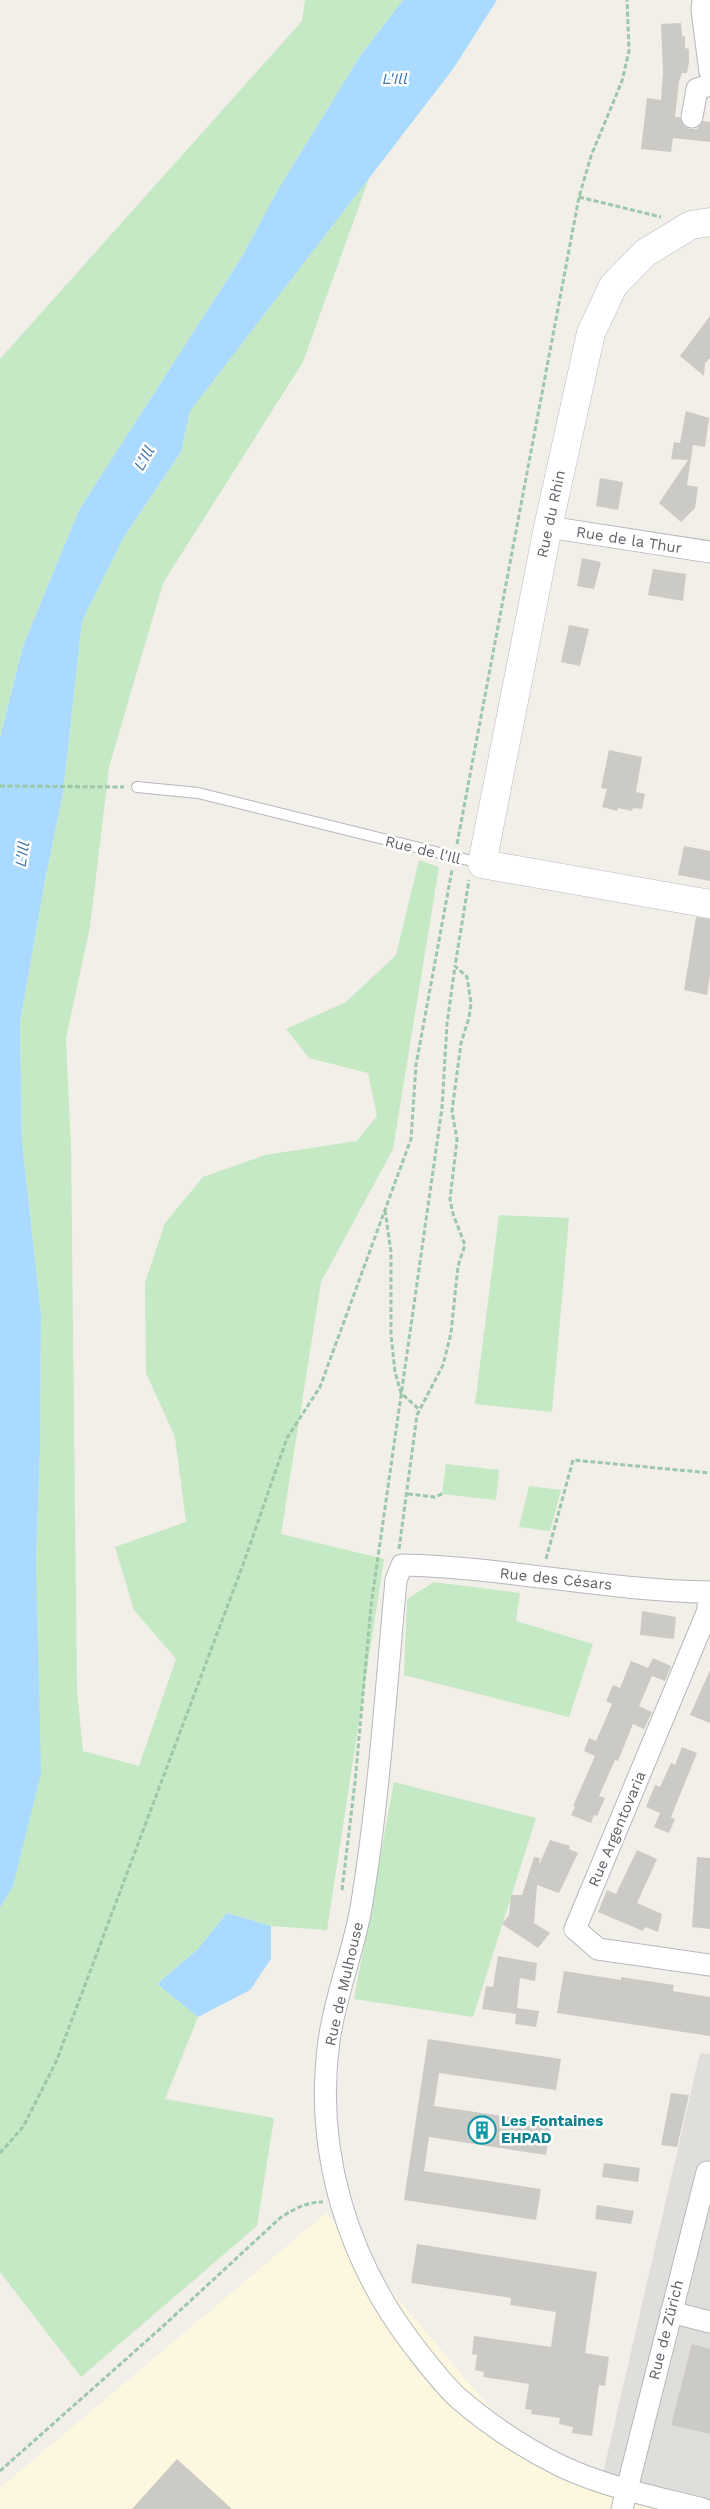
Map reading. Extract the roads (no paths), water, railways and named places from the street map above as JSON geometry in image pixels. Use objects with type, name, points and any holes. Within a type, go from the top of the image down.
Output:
[{"type":"street","points":[[703,0],[702,10],[710,72]]},
{"type":"street","points":[[692,117],[698,90],[710,85]]},
{"type":"street","name":"Rue du Rhin","points":[[477,863],[591,332],[613,286],[645,253],[700,223]]},
{"type":"street","name":"Rue de la Thur","points":[[548,527],[710,552]]},
{"type":"street","name":"Rue de l'Ill","points":[[477,863],[710,904]]},
{"type":"street","name":"Rue des Césars","points":[[402,1565],[546,1577],[678,1592],[710,1593]]},
{"type":"street","name":"Rue de Mulhouse","points":[[402,1565],[396,1580],[376,1795],[360,1910],[329,2041],[326,2095],[332,2172],[339,2202],[366,2270],[395,2322],[429,2367],[454,2394],[481,2417],[533,2450],[624,2499],[702,2509]]},
{"type":"street","name":"Rue Argentovaria","points":[[710,1593],[707,1613],[575,1929],[598,1949],[710,1965]]},
{"type":"street","name":"Rue de Zürich","points":[[624,2499],[670,2312],[708,2172]]},
{"type":"street","points":[[670,2312],[710,2322]]},
{"type":"lane","name":"Rue de l'Ill","points":[[137,787],[198,792],[477,863]]},
{"type":"water","name":"L'Ill","points":[[403,0],[497,0],[453,69],[190,411],[181,452],[124,537],[82,621],[63,793],[45,880],[20,1023],[22,1142],[41,1314],[40,1451],[36,1563],[41,1774],[13,1886],[0,1908],[0,738],[23,646],[79,510],[243,255],[276,193],[360,56]]},
{"type":"water","points":[[227,1913],[271,1926],[271,1959],[250,1990],[198,2017],[157,1984],[197,1950]]},
{"type":"place","name":"Les Fontaines EHPAD","points":[[482,2130]]}]
